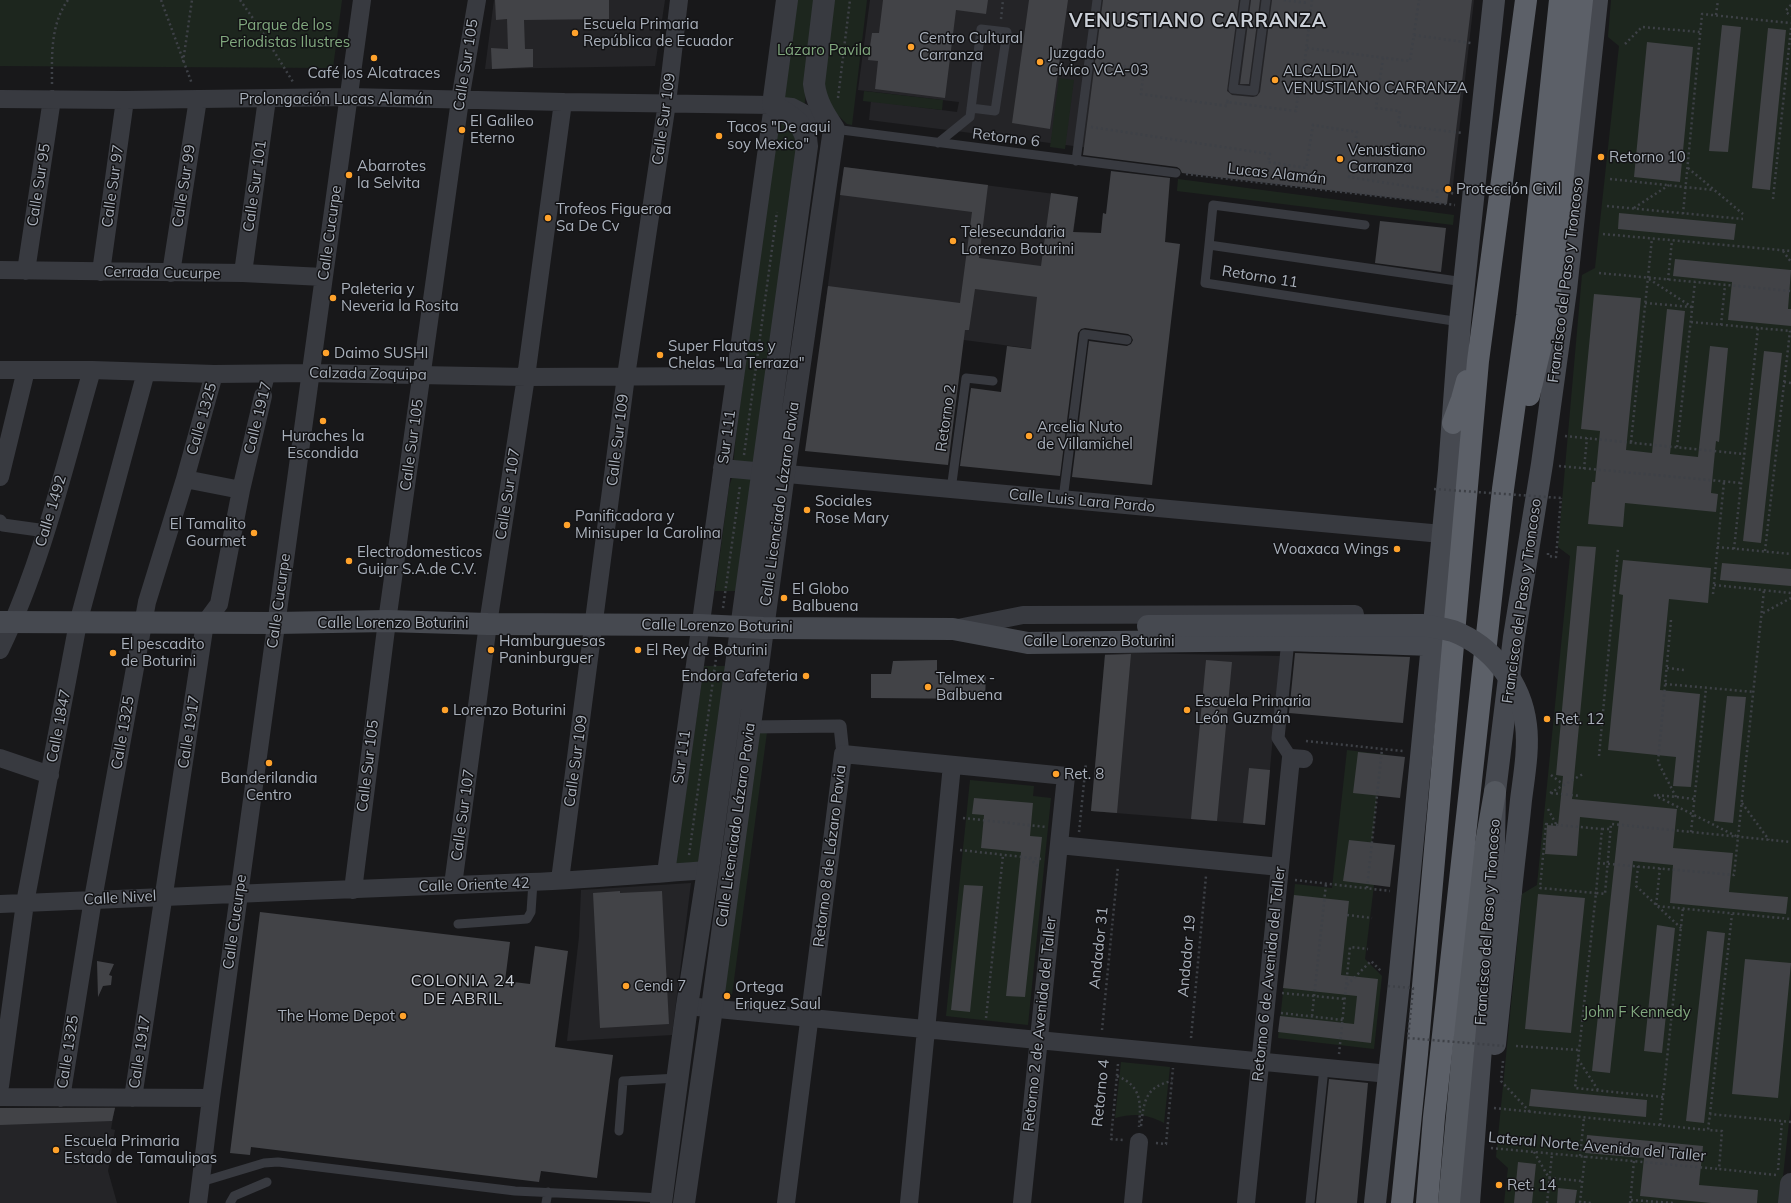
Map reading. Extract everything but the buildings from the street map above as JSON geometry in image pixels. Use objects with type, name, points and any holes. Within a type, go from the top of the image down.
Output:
[{"type":"highway","points":[[1402,1203],[1418,1047],[1478,361],[1526,0]]},
{"type":"highway","name":"Francisco del Paso y Troncoso","points":[[1427,1203],[1434,1117],[1504,489],[1527,316],[1560,0]]},
{"type":"highway","points":[[1504,489],[1547,320],[1582,0]]},
{"type":"highway","points":[[1453,423],[1468,377],[1478,361]]},
{"type":"main road","points":[[1375,1203],[1432,645],[1453,423],[1460,322],[1494,0]]},
{"type":"main road","name":"Francisco del Paso y Troncoso","points":[[1469,1203],[1493,893],[1496,792],[1514,637],[1546,497],[1542,464],[1566,290],[1596,0]]},
{"type":"main road","name":"Calle Lorenzo Boturini","points":[[7,622],[276,623],[386,621],[488,624],[720,626],[763,628],[953,629],[1028,643],[1288,640],[1432,645]]},
{"type":"main road","points":[[953,629],[1148,626],[1423,625],[1452,631],[1480,646],[1493,658],[1514,684],[1520,698],[1526,725],[1525,760],[1488,1108],[1473,1146]]},
{"type":"main road","points":[[1449,1203],[1478,888],[1496,792]]},
{"type":"street","name":"Calle Cucurpe","points":[[198,1203],[211,1098],[362,0]]},
{"type":"street","name":"Calle Sur 105","points":[[353,890],[386,621],[460,100],[477,0]]},
{"type":"street","name":"Calle Sur 109","points":[[560,880],[626,376],[667,103],[679,0]]},
{"type":"street","name":"Sur 111","points":[[666,873],[720,626],[722,468],[787,0]]},
{"type":"street","points":[[824,0],[814,84],[816,97],[824,115],[834,129]]},
{"type":"street","name":"Prolongación Lucas Alamán","points":[[0,99],[125,100],[349,97],[773,105],[792,107],[834,129]]},
{"type":"street","name":"Calle Sur 101","points":[[243,273],[267,98]]},
{"type":"street","name":"Calle Sur 95","points":[[26,271],[52,99]]},
{"type":"street","name":"Calle Sur 99","points":[[171,273],[198,99]]},
{"type":"street","name":"Calle Sur 97","points":[[102,272],[125,100]]},
{"type":"street","name":"Calle Sur 107","points":[[453,885],[488,624],[526,377],[563,102]]},
{"type":"street","name":"Calle Licenciado Lázaro Pavia","points":[[662,1200],[687,1006],[708,870],[720,626],[752,470],[807,146],[806,135],[803,127],[773,105]]},
{"type":"street","name":"Calle Licenciado Lázaro Pavia","points":[[684,1203],[712,1008],[784,473],[834,129]]},
{"type":"street","name":"Cerrada Cucurpe","points":[[0,270],[243,273],[323,277]]},
{"type":"street","name":"Calzada Zoquipa","points":[[0,370],[92,370],[214,374],[422,374],[526,377],[735,376]]},
{"type":"street","points":[[0,477],[26,370]]},
{"type":"street","name":"Calle 1492","points":[[0,650],[7,622],[46,531],[92,370]]},
{"type":"street","name":"Calle 1847","points":[[0,1086],[25,903],[78,623],[146,372]]},
{"type":"street","name":"Calle 1917","points":[[133,1098],[205,623],[219,604],[241,490],[269,373]]},
{"type":"street","name":"Calle 1325","points":[[61,1098],[93,899],[147,602],[185,479],[214,374]]},
{"type":"street","name":"Calle Luis Lara Pardo","points":[[722,468],[1442,534]]},
{"type":"street","points":[[185,479],[241,490]]},
{"type":"street","points":[[0,521],[2,525],[46,531]]},
{"type":"street","points":[[953,629],[1023,614],[1412,614]]},
{"type":"street","points":[[1288,640],[1278,738],[1297,758]]},
{"type":"street","points":[[750,727],[840,726],[843,754]]},
{"type":"street","name":"Retorno 8 de Lázaro Pavia","points":[[786,1203],[808,1018],[843,754],[1066,776]]},
{"type":"street","points":[[0,758],[50,775]]},
{"type":"street","name":"Retorno 6 de Avenida del Taller","points":[[1246,1203],[1279,873],[1297,758]]},
{"type":"street","points":[[909,1203],[952,765]]},
{"type":"street","name":"Retorno 2 de Avenida del Taller","points":[[1022,1203],[1066,776]]},
{"type":"street","points":[[1059,845],[1208,860],[1279,873]]},
{"type":"street","name":"Calle Oriente 42","points":[[240,894],[533,882],[708,870]]},
{"type":"street","name":"Calle Nivel","points":[[0,904],[240,894]]},
{"type":"street","points":[[687,1006],[1389,1074]]},
{"type":"street","points":[[0,1097],[211,1098]]},
{"type":"street","points":[[1133,1203],[1139,1142]]},
{"type":"street","points":[[1789,1203],[1791,1184]]},
{"type":"lane","points":[[1076,161],[1097,0]]},
{"type":"lane","points":[[1245,0],[1233,89],[1254,91],[1266,0]]},
{"type":"lane","points":[[938,143],[970,118],[971,108],[981,29],[1007,32],[996,111],[971,108]]},
{"type":"lane","name":"Retorno 6","points":[[834,129],[1176,173]]},
{"type":"lane","points":[[1209,245],[1213,205],[1365,225]]},
{"type":"lane","name":"Retorno 11","points":[[1460,322],[1205,283],[1209,245],[1464,282]]},
{"type":"lane","points":[[1063,499],[1084,334],[1127,340]]},
{"type":"lane","name":"Retorno 2","points":[[951,490],[966,378],[993,381]]},
{"type":"lane","points":[[458,924],[527,919],[531,912],[533,882]]},
{"type":"lane","points":[[1310,1203],[1331,1069]]},
{"type":"lane","points":[[619,1131],[623,1081],[678,1078]]},
{"type":"lane","points":[[201,1182],[264,1163],[278,1162],[515,1191],[548,1192],[627,1200],[662,1200]]},
{"type":"lane","points":[[230,1203],[234,1196],[267,1182]]},
{"type":"lane","points":[[546,1203],[548,1192]]},
{"type":"path","points":[[52,99],[52,49],[56,24],[68,0]]},
{"type":"path","points":[[161,0],[182,62],[198,99]]},
{"type":"path","points":[[182,62],[192,0]]},
{"type":"path","points":[[240,0],[258,24],[303,98]]},
{"type":"path","points":[[837,102],[850,0]]},
{"type":"path","points":[[1284,0],[1307,3]]},
{"type":"path","points":[[1256,106],[1296,111],[1301,68],[1304,68],[1307,48],[1312,0]]},
{"type":"path","points":[[1307,48],[1410,61],[1419,0]]},
{"type":"path","points":[[1716,15],[1718,0]]},
{"type":"path","points":[[1791,5],[1787,8],[1786,12],[1791,16]]},
{"type":"path","points":[[1683,214],[1702,14],[1791,23]]},
{"type":"path","points":[[1625,44],[1642,27],[1700,32]]},
{"type":"path","points":[[1773,199],[1791,28]]},
{"type":"path","points":[[1414,35],[1474,43]]},
{"type":"path","points":[[1383,58],[1376,108],[1400,111],[1398,125],[1467,134]]},
{"type":"path","points":[[1089,62],[1144,69],[1141,94],[1227,106],[1227,102]]},
{"type":"path","points":[[1081,125],[1270,154],[1268,162],[1306,168],[1313,125],[1357,132],[1349,177],[1457,194],[1459,186]]},
{"type":"path","points":[[1687,167],[1743,214]]},
{"type":"path","name":"Lucas Alamán","points":[[1176,173],[1472,207]]},
{"type":"path","points":[[1610,179],[1713,190]]},
{"type":"path","points":[[1633,208],[1669,185]]},
{"type":"path","points":[[1437,191],[1437,203]]},
{"type":"path","points":[[1607,206],[1743,219]]},
{"type":"path","points":[[686,872],[720,626],[752,470],[778,211]]},
{"type":"path","points":[[1603,234],[1791,251]]},
{"type":"path","points":[[1631,442],[1652,238]]},
{"type":"path","points":[[1668,280],[1672,240]]},
{"type":"path","points":[[1783,250],[1791,262]]},
{"type":"path","points":[[1599,273],[1791,291]]},
{"type":"path","points":[[1647,278],[1692,307]]},
{"type":"path","points":[[1677,447],[1695,282]]},
{"type":"path","points":[[1721,325],[1725,285]]},
{"type":"path","points":[[1645,303],[1692,307]]},
{"type":"path","points":[[1691,322],[1790,331],[1765,551]]},
{"type":"path","points":[[1734,549],[1758,328]]},
{"type":"path","points":[[1784,382],[1791,383]]},
{"type":"path","points":[[1546,434],[1744,454]]},
{"type":"path","points":[[1584,469],[1587,438]]},
{"type":"path","points":[[1542,464],[1741,483]]},
{"type":"path","points":[[1713,594],[1724,482]]},
{"type":"path","points":[[1434,489],[1561,498],[1556,557],[1548,556],[1548,549]]},
{"type":"path","points":[[1718,546],[1734,549],[1791,554]]},
{"type":"path","points":[[1599,756],[1618,549]]},
{"type":"path","points":[[1714,585],[1791,592]]},
{"type":"path","points":[[1598,863],[1734,875],[1764,590]]},
{"type":"path","points":[[1762,614],[1791,598]]},
{"type":"path","points":[[1671,620],[1658,762],[1676,797]]},
{"type":"path","points":[[1667,668],[1684,670]]},
{"type":"path","points":[[1665,684],[1754,692]]},
{"type":"path","points":[[1691,832],[1706,688]]},
{"type":"path","points":[[1278,738],[1421,753]]},
{"type":"path","points":[[1367,888],[1382,749]]},
{"type":"path","points":[[1078,847],[1086,763]]},
{"type":"path","points":[[1580,796],[1550,793],[1583,774]]},
{"type":"path","points":[[1551,775],[1564,785]]},
{"type":"path","points":[[1695,799],[1654,795],[1738,837]]},
{"type":"path","points":[[1742,803],[1769,840]]},
{"type":"path","points":[[1548,809],[1557,824]]},
{"type":"path","points":[[947,816],[1059,845]]},
{"type":"path","points":[[1611,829],[1546,824],[1540,888],[1605,894],[1611,829],[1611,824],[1791,842]]},
{"type":"path","points":[[1602,829],[1575,1088],[1663,1097]]},
{"type":"path","points":[[944,848],[1003,855],[1059,845]]},
{"type":"path","name":"Andador 31","points":[[1100,1046],[1119,851]]},
{"type":"path","points":[[984,1035],[1003,855]]},
{"type":"path","name":"Andador 19","points":[[1182,1054],[1208,860]]},
{"type":"path","points":[[1638,866],[1636,886],[1681,928]]},
{"type":"path","points":[[1656,906],[1660,868]]},
{"type":"path","points":[[1279,873],[1326,884],[1407,892]]},
{"type":"path","points":[[1312,1016],[1326,884]]},
{"type":"path","points":[[1656,906],[1791,919]]},
{"type":"path","points":[[1660,1125],[1683,908]]},
{"type":"path","points":[[1708,1130],[1732,914]]},
{"type":"path","points":[[1348,915],[1372,918]]},
{"type":"path","points":[[1331,1069],[1343,1020],[1350,947],[1368,949]]},
{"type":"path","points":[[1346,986],[1371,961]]},
{"type":"path","points":[[1388,986],[1414,988],[1408,1038],[1504,1046],[1504,1053]]},
{"type":"path","points":[[1268,991],[1345,999]]},
{"type":"path","points":[[1266,1011],[1343,1020]]},
{"type":"path","points":[[1516,1046],[1579,1050]]},
{"type":"path","name":"Retorno 4","points":[[1120,1048],[1111,1139],[1139,1142],[1166,1144],[1172,1081],[1182,1054]]},
{"type":"path","points":[[1578,1058],[1598,1090]]},
{"type":"path","points":[[1503,1060],[1501,1081],[1530,1112]]},
{"type":"path","points":[[1117,1076],[1126,1079],[1136,1091],[1141,1103],[1139,1142]]},
{"type":"path","points":[[1139,1142],[1144,1103],[1150,1091],[1160,1084],[1172,1081]]},
{"type":"path","points":[[1488,1108],[1722,1131],[1719,1169]]},
{"type":"path","points":[[1710,1114],[1791,1122]]},
{"type":"path","points":[[1580,1156],[1584,1118]]},
{"type":"path","name":"Lateral Norte Avenida del Taller","points":[[1473,1146],[1778,1175],[1782,1121]]},
{"type":"path","points":[[1534,1152],[1549,1178]]},
{"type":"path","points":[[1546,1203],[1552,1154]]},
{"type":"path","points":[[1584,1156],[1580,1202],[1592,1203]]},
{"type":"path","points":[[1632,1201],[1634,1161]]},
{"type":"path","points":[[1549,1178],[1582,1181]]},
{"type":"path","points":[[1632,1201],[1637,1203]]},
{"type":"path","points":[[1632,1201],[1674,1203]]},
{"type":"shaded area","name":"Escuela Primaria República de Ecuador","points":[[494,0],[665,0],[655,66],[485,69]]},
{"type":"shaded area","name":"ALCALDIA VENUSTIANO CARRANZA","points":[[870,0],[1474,0],[1452,194],[869,120],[871,101],[957,112],[959,102],[858,90]]},
{"type":"shaded area","name":"Telesecundaria Lorenzo Boturini","points":[[844,167],[1078,197],[1058,352],[823,322]]},
{"type":"shaded area","name":"Escuela Primaria León Guzmán","points":[[1131,653],[1280,656],[1265,825],[1091,811],[1105,654]]},
{"type":"shaded area","name":"Cendi 7","points":[[691,883],[672,1035],[567,1041],[579,937],[581,890]]},
{"type":"shaded area","name":"Escuela Primaria Estado de Tamaulipas","points":[[115,1107],[111,1129],[115,1130],[108,1171],[117,1203],[0,1203],[0,1108]]},
{"type":"green space","name":"Parque de los Periodistas Ilustres","points":[[0,0],[342,0],[333,68],[0,66]]},
{"type":"green space","name":"Lázaro Pavila","points":[[794,0],[867,0],[852,125],[847,124],[807,85],[741,591],[715,591],[729,487],[732,478],[736,435]]},
{"type":"green space","name":"John F Kennedy","points":[[1611,0],[1791,0],[1791,1104],[1780,1203],[1504,1203],[1508,1168],[1496,1157],[1522,894],[1537,885],[1570,556],[1558,547],[1582,275],[1595,268],[1619,46],[1608,37]]},
{"type":"green space","points":[[1059,78],[1074,80],[1065,149],[1050,147]]},
{"type":"green space","points":[[864,91],[943,100],[942,110],[863,101]]},
{"type":"green space","points":[[1178,179],[1454,215],[1453,225],[1177,191]]},
{"type":"green space","points":[[704,666],[730,666],[701,864],[675,865]]},
{"type":"green space","points":[[757,731],[767,732],[732,995],[717,995]]},
{"type":"green space","points":[[1347,750],[1388,755],[1386,768],[1377,795],[1372,842],[1374,885],[1365,959],[1382,976],[1374,1049],[1278,1038],[1295,884],[1332,888]]},
{"type":"green space","points":[[970,780],[1034,786],[1033,796],[1051,798],[1028,1025],[946,1016]]},
{"type":"green space","points":[[1121,1062],[1170,1067],[1164,1123],[1140,1115],[1128,1115],[1115,1118]]},
{"type":"place","name":"Escuela Primaria República de Ecuador","points":[[575,33]]},
{"type":"place","name":"Centro Cultural Carranza","points":[[911,47]]},
{"type":"place","name":"Café los Alcatraces","points":[[374,58]]},
{"type":"place","name":"Juzgado Cívico VCA-03","points":[[1040,62]]},
{"type":"place","name":"ALCALDIA VENUSTIANO CARRANZA","points":[[1275,80]]},
{"type":"place","name":"El Galileo Eterno","points":[[462,130]]},
{"type":"place","name":"Tacos \"De aqui soy Mexico\"","points":[[719,136]]},
{"type":"place","name":"Retorno 10","points":[[1601,157]]},
{"type":"place","name":"Venustiano Carranza","points":[[1340,159]]},
{"type":"place","name":"Abarrotes la Selvita","points":[[349,175]]},
{"type":"place","name":"Protección Civil","points":[[1448,189]]},
{"type":"place","name":"Trofeos Figueroa Sa De Cv","points":[[548,218]]},
{"type":"place","name":"Telesecundaria Lorenzo Boturini","points":[[953,241]]},
{"type":"place","name":"Paleteria y Neveria la Rosita","points":[[333,298]]},
{"type":"place","name":"Daimo SUSHI","points":[[326,353]]},
{"type":"place","name":"Super Flautas y Chelas \"La Terraza\"","points":[[660,355]]},
{"type":"place","name":"Huraches la Escondida","points":[[323,421]]},
{"type":"place","name":"Arcelia Nuto de Villamichel","points":[[1029,436]]},
{"type":"place","name":"Sociales Rose Mary","points":[[807,510]]},
{"type":"place","name":"Panificadora y Minisuper la Carolina","points":[[567,525]]},
{"type":"place","name":"El Tamalito Gourmet","points":[[254,533]]},
{"type":"place","name":"Woaxaca Wings","points":[[1397,549]]},
{"type":"place","name":"Electrodomesticos Guijar S.A.de C.V.","points":[[349,561]]},
{"type":"place","name":"El Globo Balbuena","points":[[784,598]]},
{"type":"place","name":"Hamburguesas Paninburguer","points":[[491,650]]},
{"type":"place","name":"El Rey de Boturini","points":[[638,650]]},
{"type":"place","name":"El pescadito de Boturini","points":[[113,653]]},
{"type":"place","name":"Endora Cafeteria","points":[[806,676]]},
{"type":"place","name":"Telmex - Balbuena","points":[[928,687]]},
{"type":"place","name":"Lorenzo Boturini","points":[[445,710]]},
{"type":"place","name":"Escuela Primaria León Guzmán","points":[[1187,710]]},
{"type":"place","name":"Ret. 12","points":[[1547,719]]},
{"type":"place","name":"Banderilandia Centro","points":[[269,763]]},
{"type":"place","name":"Ret. 8","points":[[1056,774]]},
{"type":"place","name":"Cendi 7","points":[[626,986]]},
{"type":"place","name":"Ortega Eriquez Saul","points":[[727,996]]},
{"type":"place","name":"The Home Depot","points":[[403,1016]]},
{"type":"place","name":"Escuela Primaria Estado de Tamaulipas","points":[[56,1150]]},
{"type":"place","name":"Ret. 14","points":[[1499,1185]]},
{"type":"district","name":"VENUSTIANO CARRANZA","points":[[1198,21]]},
{"type":"district","name":"COLONIA 24 DE ABRIL","points":[[463,990]]}]
